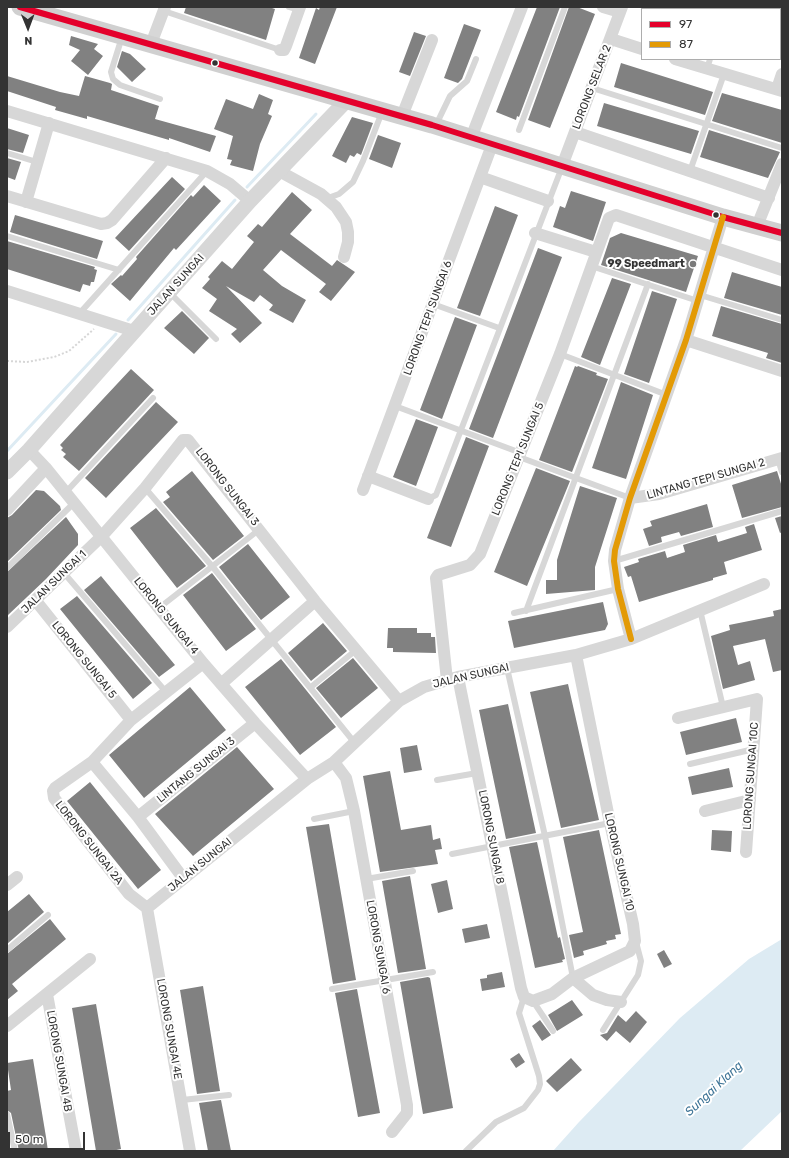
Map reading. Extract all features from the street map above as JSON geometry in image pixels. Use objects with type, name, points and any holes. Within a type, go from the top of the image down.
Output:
[{"type":"main road","points":[[20,7],[402,116],[723,217],[782,233]]},
{"type":"street","points":[[472,138],[522,7]]},
{"type":"street","points":[[602,7],[621,9]]},
{"type":"street","points":[[280,50],[284,50],[286,46],[296,8]]},
{"type":"street","points":[[151,44],[164,9]]},
{"type":"street","name":"LORONG SELAR 2","points":[[562,166],[621,9]]},
{"type":"street","points":[[611,39],[641,49]]},
{"type":"street","points":[[402,116],[432,40]]},
{"type":"street","points":[[682,60],[709,64],[724,74],[780,90],[782,74]]},
{"type":"street","name":"JALAN SUNGAI","points":[[7,472],[29,450],[250,201],[347,100]]},
{"type":"street","points":[[7,111],[207,171],[230,184],[250,201]]},
{"type":"street","points":[[26,202],[49,123]]},
{"type":"street","points":[[575,132],[769,198]]},
{"type":"street","name":"LORONG TEPI SUNGAI 6","points":[[363,490],[492,145]]},
{"type":"street","points":[[7,196],[101,224],[107,223],[112,220],[166,158]]},
{"type":"street","points":[[757,226],[782,164]]},
{"type":"street","points":[[279,171],[328,198],[346,222],[348,242],[344,257]]},
{"type":"street","points":[[480,177],[548,201]]},
{"type":"street","name":"LORONG TEPI SUNGAI 5","points":[[452,678],[436,578],[438,575],[470,565],[480,554],[560,354],[609,218],[616,215],[714,248]]},
{"type":"street","points":[[631,639],[618,589],[614,561],[615,550],[630,498],[686,340],[723,217]]},
{"type":"street","points":[[535,234],[596,252]]},
{"type":"street","points":[[714,248],[782,270]]},
{"type":"street","points":[[7,291],[134,331]]},
{"type":"street","points":[[686,340],[782,371]]},
{"type":"street","name":"LORONG SUNGAI 3","points":[[102,536],[145,488],[183,440],[188,440],[260,529],[315,601],[399,701]]},
{"type":"street","name":"LORONG SUNGAI 4","points":[[29,450],[46,468],[102,536],[203,663],[255,723],[307,779]]},
{"type":"street","name":"LINTANG TEPI SUNGAI 2","points":[[630,498],[659,494],[780,458]]},
{"type":"street","points":[[7,510],[46,468]]},
{"type":"street","points":[[368,476],[428,499]]},
{"type":"street","name":"JALAN SUNGAI 1","points":[[7,627],[102,536]]},
{"type":"street","name":"JALAN SUNGAI","points":[[147,908],[307,779],[334,762],[399,701],[424,687],[452,678],[576,655],[631,639],[764,584]]},
{"type":"street","name":"LORONG SUNGAI 5","points":[[36,600],[132,720]]},
{"type":"street","points":[[221,684],[315,601]]},
{"type":"street","name":"LORONG SUNGAI 10","points":[[576,655],[610,823],[633,924],[635,941]]},
{"type":"street","name":"LORONG SUNGAI 2A","points":[[147,908],[129,894],[54,798],[54,788],[92,762],[132,720],[203,663]]},
{"type":"street","name":"LORONG SUNGAI 8","points":[[452,678],[477,773],[492,846],[528,999]]},
{"type":"street","name":"LORONG SUNGAI 10C","points":[[723,707],[756,699],[754,749],[746,852]]},
{"type":"street","points":[[678,718],[723,707]]},
{"type":"street","name":"LINTANG SUNGAI 3","points":[[138,817],[255,723]]},
{"type":"street","points":[[92,762],[138,817],[183,878]]},
{"type":"street","name":"LORONG SUNGAI 6","points":[[334,762],[346,778],[354,811],[407,1113],[392,1132]]},
{"type":"street","points":[[705,811],[750,800]]},
{"type":"street","points":[[7,885],[17,877]]},
{"type":"street","name":"LORONG SUNGAI 4E","points":[[147,908],[190,1151]]},
{"type":"street","points":[[528,999],[552,994],[573,978],[630,951],[635,941]]},
{"type":"street","points":[[7,1026],[90,959]]},
{"type":"street","points":[[573,978],[593,995],[607,1000],[621,1002]]},
{"type":"street","name":"LORONG SUNGAI 4B","points":[[47,994],[76,1151]]},
{"type":"lane","points":[[519,130],[565,7]]},
{"type":"lane","points":[[164,9],[280,50]]},
{"type":"lane","points":[[122,36],[111,72],[113,79],[120,85],[160,99]]},
{"type":"lane","points":[[435,126],[450,96],[467,81],[476,59]]},
{"type":"lane","points":[[690,171],[724,74]]},
{"type":"lane","points":[[592,88],[782,148]]},
{"type":"lane","points":[[328,198],[347,188],[356,178],[383,111]]},
{"type":"lane","points":[[7,153],[37,162]]},
{"type":"lane","points":[[428,499],[436,495],[562,166]]},
{"type":"lane","points":[[79,314],[207,171]]},
{"type":"lane","points":[[7,236],[119,270]]},
{"type":"lane","points":[[591,266],[648,284],[782,320]]},
{"type":"lane","points":[[526,610],[648,284]]},
{"type":"lane","points":[[169,292],[216,338]]},
{"type":"lane","points":[[433,304],[499,328]]},
{"type":"lane","points":[[560,354],[667,395]]},
{"type":"lane","points":[[66,492],[153,398]]},
{"type":"lane","points":[[395,406],[460,430],[575,478],[630,498]]},
{"type":"lane","points":[[780,458],[782,472]]},
{"type":"lane","points":[[145,488],[212,566],[354,742]]},
{"type":"lane","points":[[7,568],[74,503]]},
{"type":"lane","points":[[614,561],[782,511]]},
{"type":"lane","points":[[159,608],[260,529]]},
{"type":"lane","points":[[64,573],[166,692]]},
{"type":"lane","points":[[514,613],[618,589]]},
{"type":"lane","points":[[700,610],[723,707]]},
{"type":"lane","points":[[311,687],[356,650]]},
{"type":"lane","points":[[506,668],[544,836],[573,978]]},
{"type":"lane","points":[[690,764],[754,749]]},
{"type":"lane","points":[[437,780],[477,773]]},
{"type":"lane","points":[[314,819],[354,811]]},
{"type":"lane","points":[[452,854],[610,823]]},
{"type":"lane","points":[[366,879],[413,871]]},
{"type":"lane","points":[[7,950],[48,915]]},
{"type":"lane","points":[[603,1030],[638,975],[641,961],[635,941]]},
{"type":"lane","points":[[332,989],[383,979],[432,972]]},
{"type":"lane","points":[[466,1151],[496,1122],[524,1108],[538,1090],[540,1084],[539,1076],[519,1013],[528,999],[553,1031]]},
{"type":"lane","points":[[182,1100],[229,1095]]},
{"type":"lane","points":[[7,1114],[15,1151]]},
{"type":"path","points":[[7,361],[40,360],[64,353],[81,342],[102,321]]},
{"type":"water","name":"Sungai Klang","points":[[782,939],[782,1111],[740,1151],[553,1151],[579,1122],[680,1018],[749,959]]},
{"type":"building","points":[[186,7],[269,7],[275,9],[266,40],[184,13]]},
{"type":"building","points":[[320,7],[337,7],[315,64],[299,58],[316,8],[319,10]]},
{"type":"building","points":[[537,7],[560,7],[519,117],[517,116],[516,120],[496,112]]},
{"type":"building","points":[[569,7],[577,7],[595,14],[550,128],[528,120]]},
{"type":"building","points":[[464,24],[481,30],[462,79],[458,83],[444,78]]},
{"type":"building","points":[[414,32],[426,36],[410,76],[399,72]]},
{"type":"building","points":[[71,36],[98,44],[94,49],[103,56],[88,75],[71,61],[80,50],[69,45]]},
{"type":"building","points":[[122,51],[130,54],[146,69],[132,82],[117,67]]},
{"type":"building","points":[[621,63],[713,92],[705,115],[614,87]]},
{"type":"building","points":[[7,76],[60,92],[79,96],[85,76],[110,83],[112,84],[111,90],[159,106],[155,119],[216,136],[210,152],[169,138],[169,140],[87,116],[87,119],[55,110],[56,107],[7,91]]},
{"type":"building","points":[[722,93],[782,110],[782,143],[712,121]]},
{"type":"building","points":[[259,94],[273,100],[268,114],[272,116],[260,144],[253,171],[230,165],[232,160],[227,159],[233,136],[214,129],[226,99],[253,109]]},
{"type":"building","points":[[604,103],[699,131],[691,154],[597,126]]},
{"type":"building","points":[[352,117],[373,123],[361,155],[357,153],[354,157],[350,155],[346,163],[332,156]]},
{"type":"building","points":[[7,128],[29,135],[23,153],[7,149]]},
{"type":"building","points":[[709,130],[780,152],[768,178],[700,157]]},
{"type":"building","points":[[378,135],[401,143],[392,168],[369,159]]},
{"type":"building","points":[[7,158],[21,162],[15,180],[7,177]]},
{"type":"building","points":[[172,177],[185,189],[129,251],[115,238]]},
{"type":"building","points":[[204,185],[221,201],[176,250],[174,248],[130,301],[111,284],[121,275],[122,276],[137,259],[136,257],[191,195],[193,197]]},
{"type":"building","points":[[571,191],[606,202],[593,241],[553,227],[560,206],[565,208]]},
{"type":"building","points":[[292,192],[312,210],[290,234],[332,266],[337,260],[355,272],[331,301],[319,292],[326,284],[281,250],[263,270],[282,286],[306,300],[293,323],[269,310],[273,305],[260,295],[254,302],[226,286],[262,323],[240,343],[231,334],[237,329],[209,311],[217,299],[202,288],[210,279],[208,277],[222,261],[232,269],[254,242],[247,236],[258,224],[262,227]]},
{"type":"building","points":[[495,206],[518,215],[480,316],[457,308]]},
{"type":"building","points":[[15,215],[103,241],[97,259],[10,232]]},
{"type":"building","points":[[621,233],[698,256],[686,292],[601,265],[610,238]]},
{"type":"building","points":[[7,241],[95,267],[94,269],[97,270],[94,282],[91,282],[90,286],[83,284],[80,292],[7,269]]},
{"type":"building","points":[[538,248],[562,257],[493,438],[469,429]]},
{"type":"building","points":[[732,272],[782,287],[782,315],[724,298]]},
{"type":"building","points":[[612,278],[631,284],[600,365],[581,357]]},
{"type":"building","points":[[652,291],[677,299],[649,383],[624,374]]},
{"type":"building","points":[[721,306],[782,324],[782,363],[766,358],[768,353],[712,336]]},
{"type":"building","points":[[182,311],[209,338],[194,354],[164,328]]},
{"type":"building","points":[[455,317],[477,325],[442,419],[420,410]]},
{"type":"building","points":[[575,366],[597,373],[596,375],[608,379],[572,472],[539,460]]},
{"type":"building","points":[[131,369],[154,390],[79,471],[63,457],[66,454],[61,450],[63,448],[60,445]]},
{"type":"building","points":[[621,382],[653,395],[626,479],[592,468]]},
{"type":"building","points":[[156,402],[178,422],[106,498],[85,478]]},
{"type":"building","points":[[416,419],[438,427],[416,486],[393,477]]},
{"type":"building","points":[[466,437],[489,446],[451,547],[427,538]]},
{"type":"building","points":[[536,468],[570,481],[527,586],[494,572]]},
{"type":"building","points":[[192,471],[244,536],[213,560],[163,502],[170,497],[166,492]]},
{"type":"building","points":[[777,471],[782,487],[782,507],[742,518],[732,485]]},
{"type":"building","points":[[580,486],[617,498],[595,567],[595,590],[546,594],[546,580],[557,580],[557,560]]},
{"type":"building","points":[[36,490],[44,491],[60,506],[61,510],[7,562],[7,518],[12,515]]},
{"type":"building","points":[[707,504],[713,527],[681,536],[679,532],[661,537],[662,542],[649,546],[643,529],[652,526],[650,521]]},
{"type":"building","points":[[156,508],[206,566],[177,588],[130,528]]},
{"type":"building","points":[[782,516],[782,532],[780,533],[775,518]]},
{"type":"building","points":[[66,517],[78,534],[78,545],[46,579],[7,616],[7,572]]},
{"type":"building","points":[[754,524],[762,550],[724,562],[727,574],[713,578],[713,580],[639,602],[631,576],[628,577],[624,567],[639,562],[638,559],[665,551],[667,558],[685,552],[683,545],[716,535],[718,542],[747,533],[745,527]]},
{"type":"building","points":[[248,544],[290,597],[261,620],[219,567]]},
{"type":"building","points":[[212,573],[256,629],[226,651],[183,595]]},
{"type":"building","points":[[101,576],[175,665],[159,677],[84,590]]},
{"type":"building","points":[[77,596],[152,683],[133,699],[60,609]]},
{"type":"building","points":[[603,602],[608,624],[605,630],[514,648],[508,621]]},
{"type":"building","points":[[782,609],[782,670],[773,672],[765,639],[733,646],[738,665],[750,661],[755,680],[723,689],[711,636],[730,630],[729,625],[774,616],[773,611]]},
{"type":"building","points":[[323,623],[347,651],[311,681],[288,653]]},
{"type":"building","points":[[388,628],[417,628],[417,633],[431,633],[431,637],[435,637],[436,653],[393,652],[393,648],[387,648]]},
{"type":"building","points":[[353,658],[378,688],[341,718],[316,688]]},
{"type":"building","points":[[281,659],[336,727],[300,755],[245,687]]},
{"type":"building","points":[[568,684],[599,820],[561,828],[530,692]]},
{"type":"building","points":[[190,687],[226,730],[144,798],[109,755]]},
{"type":"building","points":[[508,704],[536,833],[506,839],[479,710]]},
{"type":"building","points":[[736,718],[742,742],[686,755],[680,732]]},
{"type":"building","points":[[417,745],[422,770],[404,773],[400,748]]},
{"type":"building","points":[[237,747],[274,789],[193,856],[155,814]]},
{"type":"building","points":[[729,768],[733,787],[692,795],[688,777]]},
{"type":"building","points":[[390,771],[401,830],[431,825],[433,840],[440,838],[442,849],[435,850],[438,864],[380,872],[363,776]]},
{"type":"building","points":[[90,782],[161,870],[138,889],[67,801]]},
{"type":"building","points":[[329,824],[356,980],[333,984],[306,827]]},
{"type":"building","points":[[599,830],[621,934],[615,935],[616,939],[606,941],[607,944],[583,951],[584,955],[574,958],[569,935],[583,932],[563,837]]},
{"type":"building","points":[[712,830],[732,831],[731,852],[711,850]]},
{"type":"building","points":[[537,842],[558,938],[560,937],[565,959],[562,960],[563,962],[535,968],[509,847]]},
{"type":"building","points":[[410,876],[426,969],[398,973],[382,881]]},
{"type":"building","points":[[447,880],[453,909],[438,913],[431,884]]},
{"type":"building","points":[[29,894],[44,912],[7,944],[7,912]]},
{"type":"building","points":[[50,919],[66,939],[12,984],[18,991],[7,1000],[7,954]]},
{"type":"building","points":[[487,924],[490,938],[465,943],[462,929]]},
{"type":"building","points":[[664,950],[672,964],[664,968],[657,954]]},
{"type":"building","points":[[502,972],[505,987],[482,991],[480,979],[487,978],[487,975]]},
{"type":"building","points":[[428,977],[430,978],[453,1108],[423,1114],[400,982]]},
{"type":"building","points":[[203,986],[220,1091],[197,1094],[180,990]]},
{"type":"building","points":[[357,989],[380,1113],[358,1117],[335,993]]},
{"type":"building","points":[[572,1000],[583,1015],[557,1031],[548,1015]]},
{"type":"building","points":[[96,1004],[121,1149],[112,1151],[96,1151],[72,1008]]},
{"type":"building","points":[[636,1011],[647,1022],[630,1043],[616,1031],[607,1041],[600,1035],[607,1033],[618,1015],[626,1022]]},
{"type":"building","points":[[540,1020],[551,1035],[542,1041],[532,1026]]},
{"type":"building","points":[[519,1053],[525,1062],[516,1068],[510,1059]]},
{"type":"building","points":[[571,1058],[582,1070],[557,1092],[546,1081]]},
{"type":"building","points":[[33,1059],[48,1151],[19,1151],[11,1113],[7,1110],[7,1091],[11,1090],[7,1063]]},
{"type":"building","points":[[221,1100],[231,1151],[208,1151],[199,1103]]},
{"type":"waterway","points":[[247,187],[316,114]]},
{"type":"waterway","points":[[128,320],[235,200]]},
{"type":"waterway","points":[[7,451],[116,334]]},
{"type":"transit line","name":"97","points":[[20,7],[432,125],[723,217],[782,233]]},
{"type":"transit line","name":"87","points":[[631,639],[618,589],[614,561],[615,550],[630,498],[686,340],[723,217]]},
{"type":"place","name":"99 Speedmart","points":[[693,264]]}]
